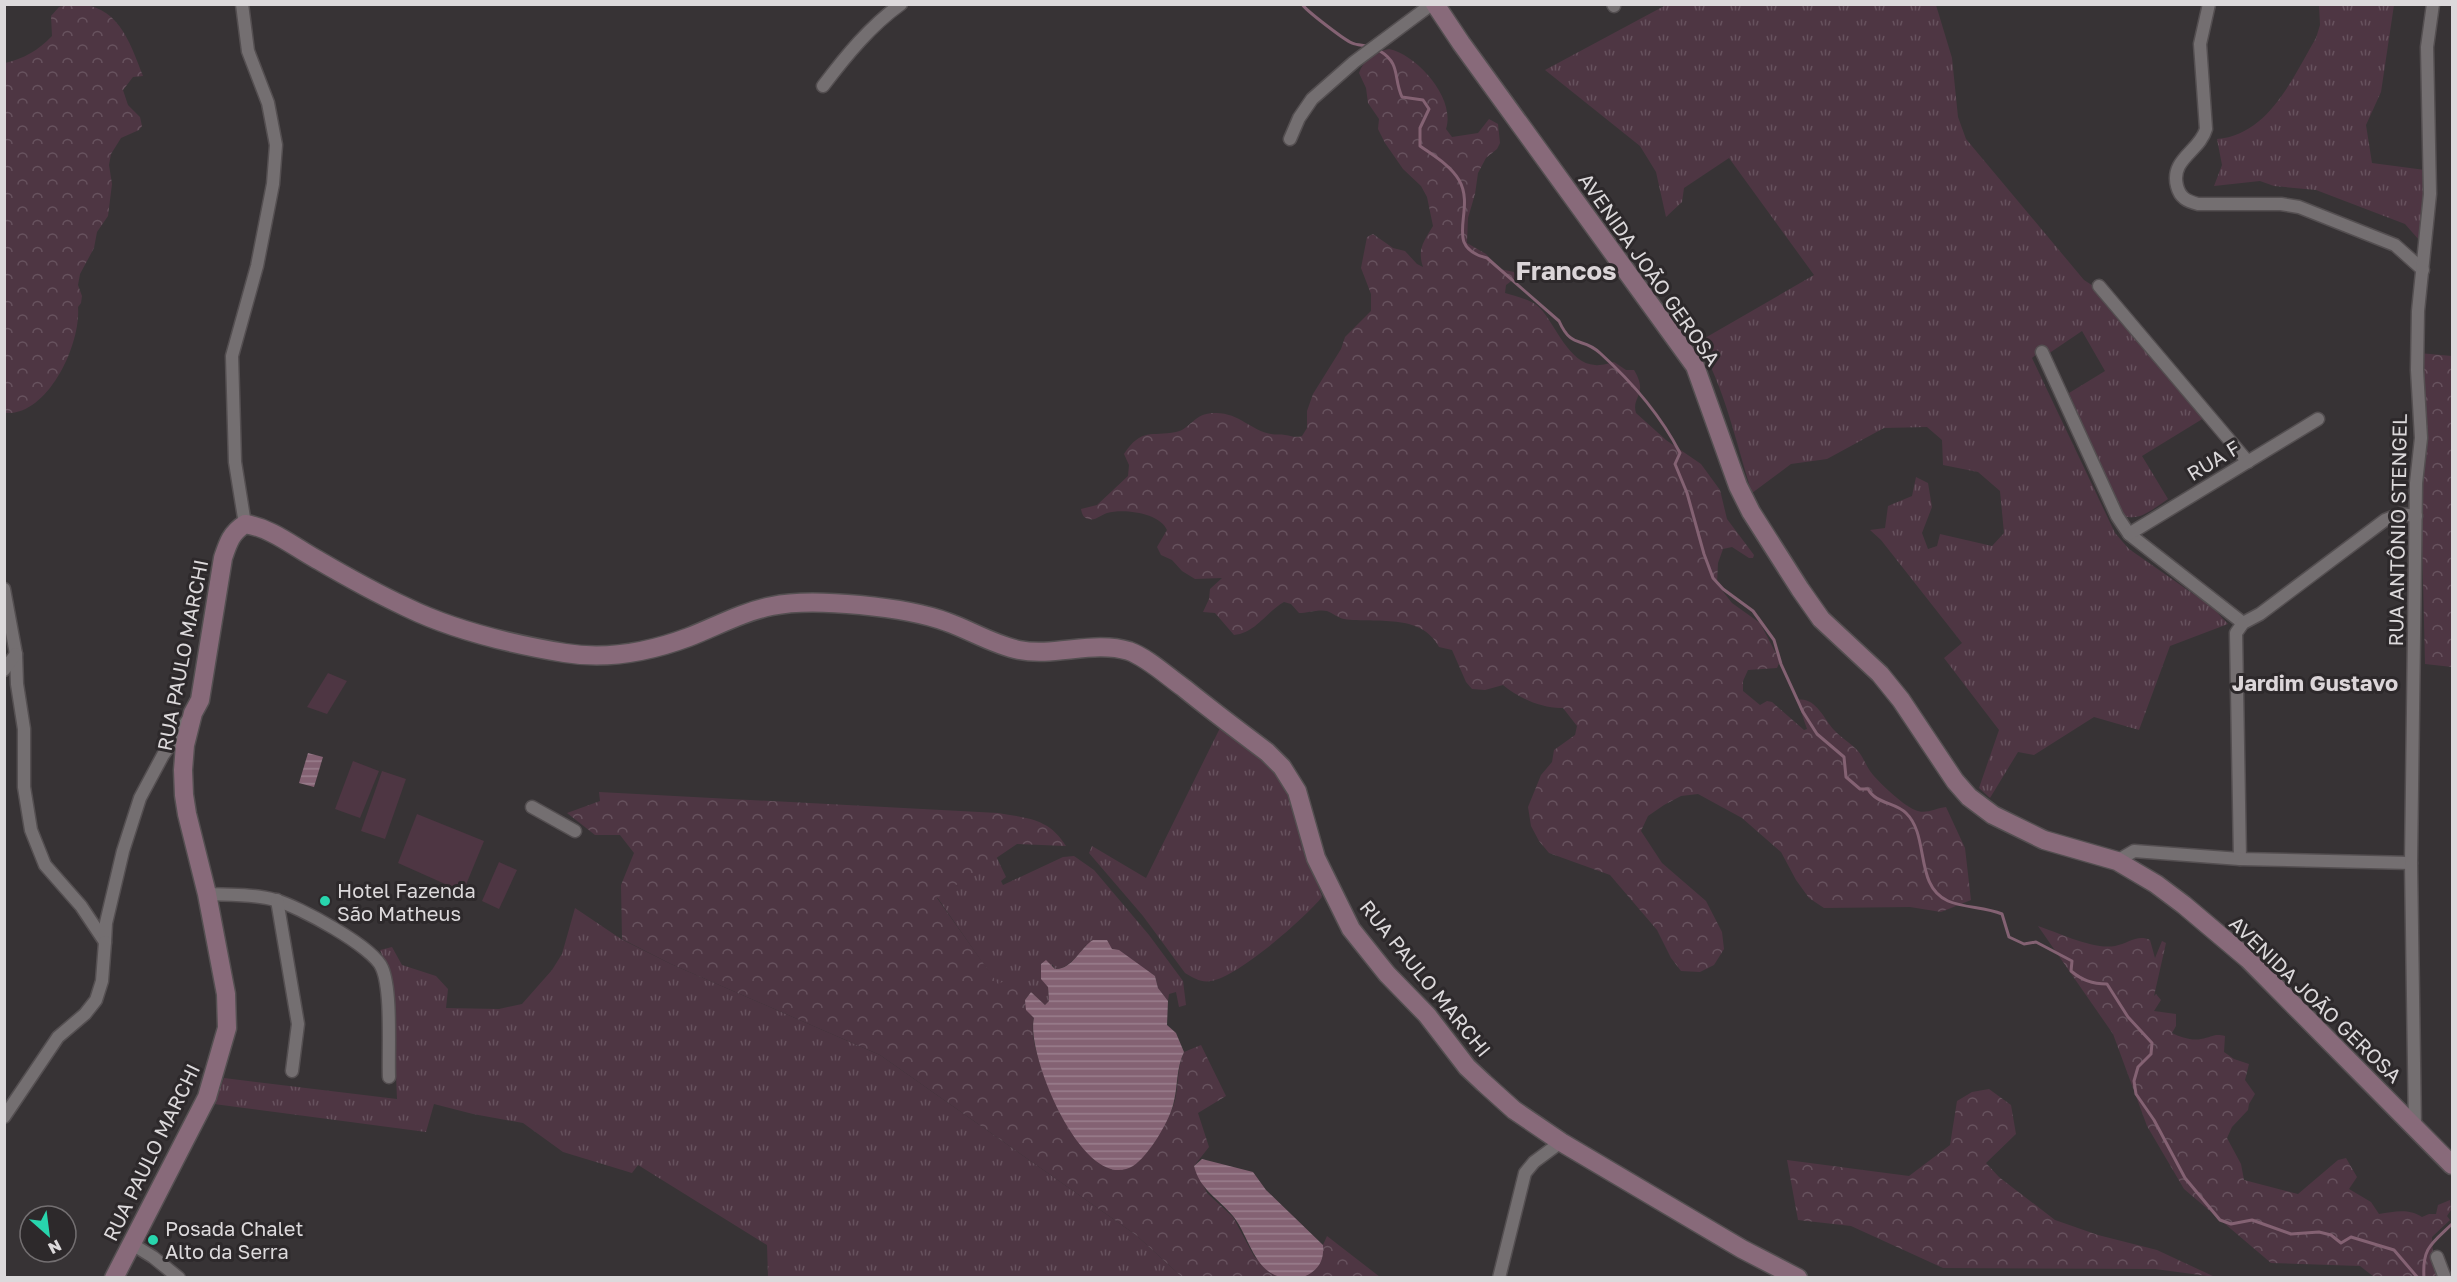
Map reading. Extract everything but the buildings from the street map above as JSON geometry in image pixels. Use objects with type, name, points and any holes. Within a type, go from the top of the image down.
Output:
[{"type":"street","points":[[242,4],[248,51],[268,103],[276,145],[273,184],[257,266],[232,356],[235,462],[245,524]]},
{"type":"street","points":[[823,86],[846,56],[901,4]]},
{"type":"street","points":[[1290,140],[1299,118],[1312,99],[1362,56],[1433,4]]},
{"type":"street","name":"AVENIDA JOÃO GEROSA","points":[[1433,4],[1695,366],[1738,486],[1751,512],[1821,620],[1880,674],[1901,700],[1955,781],[1979,807],[2044,840],[2117,861],[2156,884],[2248,959],[2452,1165]]},
{"type":"street","points":[[2209,4],[2200,44],[2206,129],[2204,138],[2184,157],[2178,167],[2176,177],[2180,194],[2186,200],[2198,204],[2282,204],[2315,212],[2395,245],[2423,270]]},
{"type":"street","name":"RUA ANTÔNIO STENGEL","points":[[2415,1129],[2410,863],[2416,483],[2421,438],[2417,370],[2418,311],[2430,194],[2427,47],[2433,4]]},
{"type":"street","points":[[2099,286],[2248,462]]},
{"type":"street","points":[[2042,352],[2117,516],[2129,534],[2243,623]]},
{"type":"street","name":"RUA F","points":[[2129,534],[2318,419]]},
{"type":"street","points":[[2240,859],[2236,633],[2243,623],[2260,614],[2385,520],[2400,514],[2416,516]]},
{"type":"street","name":"RUA PAULO MARCHI","points":[[114,1278],[207,1097],[227,1028],[226,994],[207,894],[187,814],[183,770],[184,745],[193,713],[200,700],[226,549],[236,530],[245,524],[267,529],[325,565],[407,608],[442,622],[528,647],[586,656],[626,654],[662,645],[689,637],[741,614],[775,605],[824,603],[878,608],[944,620],[1018,650],[1050,653],[1110,648],[1130,651],[1160,670],[1267,752],[1281,767],[1297,791],[1316,858],[1351,929],[1387,974],[1427,1015],[1467,1067],[1514,1110],[1561,1142],[1742,1249],[1798,1278]]},
{"type":"street","points":[[4,589],[16,654],[17,684],[24,729],[24,787],[31,830],[45,865],[81,906],[105,942]]},
{"type":"street","points":[[4,670],[16,654]]},
{"type":"street","points":[[4,1117],[58,1037],[96,1000],[102,981],[106,923],[123,851],[140,798],[163,755],[193,713]]},
{"type":"street","points":[[532,807],[575,831]]},
{"type":"street","points":[[2117,861],[2134,851],[2240,859],[2410,863]]},
{"type":"street","points":[[207,894],[277,900],[327,924],[375,956],[382,968],[386,985],[388,1077]]},
{"type":"street","points":[[277,900],[298,1024],[292,1071]]},
{"type":"street","points":[[1499,1278],[1525,1173],[1534,1162],[1561,1142]]},
{"type":"street","points":[[132,1244],[179,1278]]},
{"type":"street","points":[[2437,1257],[2445,1278]]},
{"type":"green space","points":[[74,4],[101,10],[120,26],[127,37],[143,76],[133,77],[123,90],[128,105],[140,117],[142,126],[139,130],[121,138],[111,154],[109,165],[112,184],[108,216],[97,232],[94,248],[80,274],[78,285],[82,296],[81,303],[78,307],[74,340],[68,358],[48,391],[35,403],[21,411],[5,413],[5,63],[42,46],[52,36],[51,16],[59,7]]},
{"type":"green space","points":[[1666,5],[1936,5],[1952,58],[1958,117],[1966,139],[2084,280],[2098,289],[2204,418],[2142,456],[2168,499],[2140,516],[2122,515],[2069,393],[2105,371],[2082,331],[2048,354],[2044,348],[2032,358],[2115,533],[2129,549],[2212,607],[2228,624],[2170,646],[2139,730],[2094,717],[2034,755],[2018,752],[1990,798],[1979,788],[1999,730],[1944,658],[1962,643],[1881,540],[1870,530],[1885,528],[1888,506],[1912,496],[1916,477],[1928,483],[1932,507],[1922,533],[1928,549],[1937,546],[1940,534],[1992,546],[2004,533],[2000,491],[1978,472],[1943,465],[1942,440],[1927,427],[1884,428],[1827,459],[1791,464],[1752,493],[1723,397],[1698,342],[1814,275],[1729,158],[1684,188],[1682,202],[1666,217],[1656,172],[1640,146],[1545,70]]},
{"type":"green space","points":[[2319,5],[2394,5],[2381,92],[2366,125],[2372,163],[2425,170],[2425,210],[2419,240],[2405,224],[2316,190],[2274,186],[2260,181],[2214,186],[2222,165],[2217,139],[2235,135],[2251,127],[2277,102],[2316,38],[2320,25]]},
{"type":"green space","points":[[1389,49],[1411,60],[1432,80],[1445,104],[1448,117],[1446,129],[1452,137],[1478,133],[1489,119],[1498,124],[1500,143],[1497,149],[1486,158],[1478,173],[1468,218],[1467,243],[1486,254],[1500,269],[1514,272],[1517,277],[1506,285],[1505,293],[1528,300],[1540,308],[1563,342],[1578,358],[1595,365],[1614,362],[1626,370],[1634,370],[1640,385],[1635,407],[1636,413],[1666,440],[1701,464],[1720,490],[1727,519],[1754,555],[1753,558],[1749,558],[1732,547],[1723,549],[1718,563],[1717,584],[1732,603],[1760,623],[1780,661],[1777,668],[1748,670],[1743,681],[1743,691],[1760,705],[1767,701],[1772,702],[1804,730],[1807,729],[1797,700],[1809,701],[1837,733],[1858,751],[1878,781],[1904,804],[1923,812],[1946,807],[1965,848],[1971,900],[1941,912],[1910,907],[1824,908],[1809,898],[1781,852],[1742,818],[1698,794],[1681,796],[1648,816],[1641,831],[1662,863],[1706,901],[1722,932],[1724,949],[1714,965],[1700,972],[1681,971],[1671,958],[1657,930],[1610,875],[1549,853],[1531,826],[1528,807],[1541,775],[1552,762],[1554,750],[1575,735],[1577,726],[1563,708],[1547,707],[1531,702],[1503,685],[1485,690],[1472,689],[1466,682],[1452,650],[1439,647],[1431,636],[1409,624],[1344,619],[1324,611],[1299,613],[1291,604],[1284,602],[1249,630],[1234,635],[1215,613],[1203,612],[1209,599],[1210,589],[1222,578],[1195,579],[1182,571],[1172,560],[1161,555],[1157,547],[1167,530],[1157,519],[1141,513],[1123,511],[1107,513],[1096,519],[1083,516],[1081,509],[1097,505],[1128,476],[1129,465],[1124,454],[1142,436],[1176,432],[1203,415],[1216,413],[1232,416],[1264,432],[1302,436],[1307,428],[1307,411],[1313,394],[1341,349],[1345,337],[1371,311],[1371,294],[1361,268],[1367,237],[1373,234],[1393,248],[1405,251],[1423,267],[1421,250],[1433,226],[1427,197],[1421,186],[1403,169],[1385,143],[1378,129],[1379,119],[1368,103],[1366,88],[1359,73],[1370,57]]},
{"type":"green space","points":[[2419,353],[2452,356],[2452,667],[2425,664],[2421,496],[2426,425]]},
{"type":"green space","points":[[328,673],[347,681],[327,714],[307,707]]},
{"type":"green space","points":[[1220,728],[1258,757],[1282,783],[1288,794],[1322,897],[1287,932],[1254,958],[1223,977],[1204,981],[1185,973],[1143,916],[1089,853],[1092,846],[1146,878]]},
{"type":"green space","points":[[353,761],[379,771],[360,818],[335,809]]},
{"type":"green space","points":[[382,771],[406,779],[385,839],[361,831]]},
{"type":"green space","points":[[599,792],[998,813],[1018,816],[1045,825],[1066,846],[1017,844],[937,898],[998,984],[1017,975],[1031,992],[1025,1000],[1034,1018],[1033,1029],[1037,1055],[1063,1118],[1148,1151],[1174,1104],[1184,1052],[1201,1045],[1226,1096],[1198,1113],[1209,1147],[1194,1166],[1207,1193],[1233,1217],[1254,1256],[1270,1272],[1281,1277],[1182,1277],[1136,1235],[880,1055],[671,964],[622,939],[621,885],[634,853],[620,835],[595,835],[567,813],[600,801]]},
{"type":"green space","points":[[417,814],[484,841],[463,892],[398,863]]},
{"type":"green space","points":[[996,856],[1006,877],[1001,881],[1003,885],[1063,857],[1074,856],[1094,870],[1149,935],[1183,981],[1186,1005],[1179,1007],[1176,992],[1169,994],[1168,1001],[1158,988],[1155,976],[1112,949],[1086,945],[1064,967],[1055,969],[1052,964],[1048,987],[1049,1001],[1045,1005],[1031,992],[998,985],[937,897]]},
{"type":"green space","points":[[499,862],[517,870],[499,909],[482,901]]},
{"type":"green space","points":[[575,908],[621,939],[671,964],[880,1055],[1136,1235],[1182,1277],[768,1277],[767,1245],[638,1165],[632,1173],[563,1152],[523,1123],[434,1104],[426,1132],[214,1104],[224,1078],[397,1099],[392,980],[380,950],[392,947],[402,965],[436,976],[448,989],[446,1008],[499,1009],[522,1004],[552,970],[562,954]]},
{"type":"green space","points":[[2038,926],[2097,946],[2115,946],[2145,938],[2150,940],[2155,958],[2162,941],[2166,943],[2154,996],[2156,994],[2161,1000],[2154,1011],[2176,1014],[2176,1026],[2172,1033],[2179,1036],[2197,1039],[2215,1035],[2225,1036],[2224,1052],[2234,1059],[2249,1064],[2245,1080],[2255,1094],[2248,1110],[2232,1127],[2227,1138],[2241,1164],[2244,1180],[2298,1194],[2338,1160],[2346,1158],[2357,1177],[2349,1189],[2371,1202],[2379,1214],[2406,1212],[2422,1217],[2436,1214],[2438,1205],[2450,1200],[2451,1210],[2447,1216],[2450,1220],[2432,1237],[2433,1257],[2441,1277],[2374,1277],[2360,1266],[2271,1263],[2184,1189],[2147,1126],[2113,1034]]},
{"type":"green space","points":[[1989,1089],[2011,1105],[2016,1134],[1986,1163],[1999,1177],[2055,1220],[2098,1235],[2157,1250],[2215,1277],[2155,1269],[1943,1268],[1851,1226],[1798,1220],[1787,1160],[1909,1176],[1950,1145],[1957,1101],[1972,1092]]},
{"type":"green space","points":[[1327,1236],[1380,1277],[1303,1278],[1322,1258],[1323,1245]]},
{"type":"shaded area","points":[[308,753],[323,757],[314,787],[299,783]]},
{"type":"shaded area","points":[[1093,940],[1107,940],[1112,949],[1119,950],[1155,976],[1158,988],[1168,1001],[1167,1025],[1176,1033],[1184,1052],[1172,1109],[1158,1137],[1145,1155],[1133,1166],[1114,1170],[1096,1160],[1078,1142],[1062,1116],[1048,1088],[1039,1060],[1034,1036],[1034,1018],[1026,1010],[1025,1000],[1031,992],[1045,1005],[1049,1001],[1048,987],[1041,979],[1041,964],[1046,960],[1055,969],[1066,966]]},
{"type":"shaded area","points":[[1202,1159],[1253,1172],[1266,1190],[1323,1245],[1321,1261],[1317,1267],[1308,1275],[1298,1278],[1278,1276],[1268,1271],[1255,1255],[1233,1216],[1201,1181],[1194,1166]]},
{"type":"waterway","points":[[1302,4],[1348,41],[1367,46]]},
{"type":"waterway","points":[[1380,51],[1394,66],[1402,97],[1423,100],[1429,109],[1420,128],[1420,146],[1446,165],[1459,180],[1463,192],[1462,226],[1466,246],[1473,253],[1487,258],[1559,321],[1568,336],[1600,353],[1623,375],[1655,412],[1680,453],[1675,464],[1687,493],[1713,578],[1723,589],[1753,611],[1774,640],[1781,664],[1803,712],[1817,734],[1844,757],[1846,777],[1860,789],[1868,789],[1876,798],[1906,813],[1918,834],[1926,873],[1937,894],[1954,903],[2002,914],[2009,937],[2024,944],[2036,942],[2072,961],[2071,971],[2079,977],[2107,984],[2128,1017],[2152,1043],[2151,1054],[2138,1067],[2134,1081],[2136,1094],[2154,1120],[2185,1178],[2220,1220],[2231,1224],[2252,1220],[2291,1234],[2319,1232],[2331,1235],[2341,1243],[2351,1237],[2394,1250],[2418,1278]]},
{"type":"waterway","points":[[2424,1278],[2426,1253],[2429,1247],[2452,1224]]},
{"type":"place","name":"Hotel Fazenda São Matheus","points":[[325,901]]},
{"type":"place","name":"Posada Chalet Alto da Serra","points":[[153,1240]]},
{"type":"district","name":"Francos","points":[[1566,270]]},
{"type":"district","name":"Jardim Gustavo","points":[[2315,682]]}]
